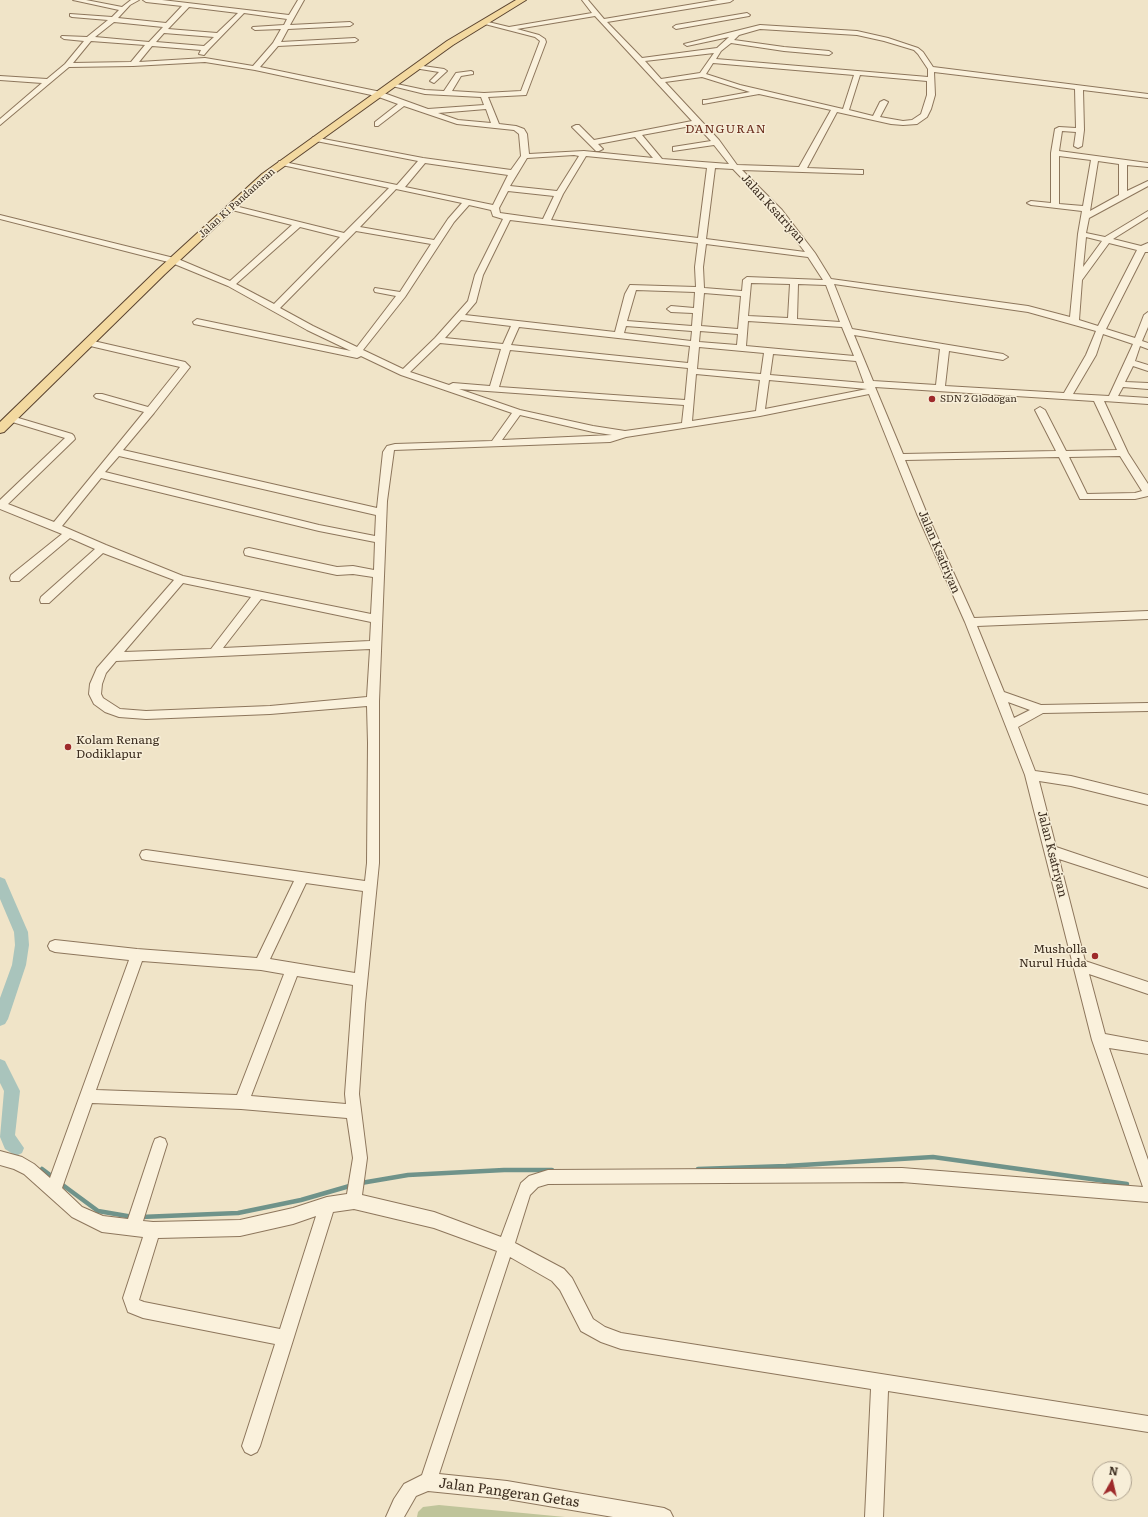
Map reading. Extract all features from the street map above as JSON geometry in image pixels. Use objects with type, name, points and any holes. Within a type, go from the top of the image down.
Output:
[{"type":"main road","name":"Jalan Ki Pandanaran","points":[[0,429],[162,272],[265,176],[450,43],[522,0]]},
{"type":"street","points":[[76,0],[122,9]]},
{"type":"street","points":[[0,123],[67,65],[90,38],[114,20],[122,9],[136,0]]},
{"type":"street","points":[[146,0],[291,16]]},
{"type":"street","points":[[255,68],[276,44],[301,0]]},
{"type":"street","name":"Jalan Ksatriyan","points":[[585,0],[599,17],[716,142],[735,167],[779,212],[812,255],[829,282],[870,387],[970,622],[1031,775],[1100,1040],[1147,1175]]},
{"type":"street","points":[[509,29],[674,9],[730,0],[736,5]]},
{"type":"street","points":[[133,64],[187,5]]},
{"type":"street","points":[[674,9],[680,14]]},
{"type":"street","points":[[741,10],[754,21],[830,51],[860,73],[932,79]]},
{"type":"street","points":[[199,60],[206,48],[243,11]]},
{"type":"street","points":[[72,15],[167,26]]},
{"type":"street","points":[[686,19],[691,24]]},
{"type":"street","points":[[676,27],[691,24],[754,21]]},
{"type":"street","points":[[702,75],[719,50],[754,21]]},
{"type":"street","points":[[392,84],[425,92],[484,95],[523,93],[526,89],[543,40],[537,36],[484,23]]},
{"type":"street","points":[[255,28],[284,28],[350,24]]},
{"type":"street","points":[[162,31],[219,35]]},
{"type":"street","points":[[687,44],[737,34]]},
{"type":"street","points":[[660,81],[702,75],[761,92],[875,119],[899,123],[911,123],[924,115],[931,95],[931,69],[921,53],[912,47],[872,36],[830,51],[712,61]]},
{"type":"street","points":[[64,37],[206,48]]},
{"type":"street","points":[[276,44],[355,40]]},
{"type":"street","points":[[729,41],[784,49],[830,51]]},
{"type":"street","points":[[640,60],[719,50]]},
{"type":"street","points":[[67,65],[133,64],[199,60],[255,68],[378,94],[457,122],[516,128],[523,134],[525,156],[504,188],[495,208],[498,215],[507,218],[812,255]]},
{"type":"street","points":[[416,67],[444,71],[434,81]]},
{"type":"street","points":[[931,69],[1148,96]]},
{"type":"street","points":[[446,93],[458,74],[471,73]]},
{"type":"street","points":[[845,112],[856,77],[858,73],[860,73]]},
{"type":"street","points":[[0,78],[47,81]]},
{"type":"street","points":[[1078,146],[1080,130],[1079,88]]},
{"type":"street","points":[[706,102],[761,92]]},
{"type":"street","points":[[484,95],[496,126]]},
{"type":"street","points":[[875,119],[884,102]]},
{"type":"street","points":[[378,124],[404,103]]},
{"type":"street","points":[[429,111],[488,107]]},
{"type":"street","points":[[802,169],[835,109]]},
{"type":"street","points":[[593,143],[698,122]]},
{"type":"street","points":[[576,128],[607,156]]},
{"type":"street","points":[[1055,206],[1055,153],[1059,129],[1080,130]]},
{"type":"street","points":[[638,134],[659,160]]},
{"type":"street","points":[[316,139],[423,160],[513,174]]},
{"type":"street","points":[[676,149],[716,142]]},
{"type":"street","points":[[525,156],[584,153],[711,166],[860,172]]},
{"type":"street","points":[[546,222],[558,194],[584,153]]},
{"type":"street","points":[[1055,153],[1148,165]]},
{"type":"street","points":[[1074,321],[1082,234],[1095,158]]},
{"type":"street","points":[[275,308],[423,160]]},
{"type":"street","points":[[1123,162],[1123,196]]},
{"type":"street","points":[[282,163],[495,208]]},
{"type":"street","points":[[687,425],[700,290],[699,267],[711,166]]},
{"type":"street","points":[[1031,203],[1055,206],[1086,213],[1148,183]]},
{"type":"street","points":[[504,188],[558,194]]},
{"type":"street","points":[[358,351],[402,296],[451,221],[467,202]]},
{"type":"street","points":[[231,207],[346,236]]},
{"type":"street","points":[[1078,280],[1108,239],[1148,213]]},
{"type":"street","points":[[0,217],[175,261],[231,284],[310,328],[404,373],[518,412],[593,429],[625,434]]},
{"type":"street","points":[[404,373],[467,310],[474,299],[479,275],[507,218]]},
{"type":"street","points":[[231,284],[297,224]]},
{"type":"street","points":[[354,228],[437,243]]},
{"type":"street","points":[[1067,396],[1091,355],[1100,331],[1146,248],[1082,234]]},
{"type":"street","points":[[741,348],[748,279],[829,282],[1028,309],[1074,321],[1148,346]]},
{"type":"street","points":[[792,322],[794,281]]},
{"type":"street","points":[[619,336],[631,288],[639,287],[700,290],[746,294]]},
{"type":"street","points":[[378,290],[402,296]]},
{"type":"street","points":[[671,309],[698,311]]},
{"type":"street","points":[[1113,398],[1130,362],[1136,342],[1148,315]]},
{"type":"street","points":[[459,317],[694,344],[859,359]]},
{"type":"street","points":[[744,318],[847,328],[945,348],[1003,357]]},
{"type":"street","points":[[197,322],[375,359]]},
{"type":"street","points":[[623,323],[742,332]]},
{"type":"street","points":[[493,390],[506,347],[516,324]]},
{"type":"street","points":[[438,340],[765,378],[870,387],[940,388],[1148,401]]},
{"type":"street","points":[[56,527],[185,367],[184,365],[89,343]]},
{"type":"street","points":[[940,388],[945,348]]},
{"type":"street","points":[[760,414],[770,351]]},
{"type":"street","points":[[1130,362],[1148,368]]},
{"type":"street","points":[[1120,384],[1148,386]]},
{"type":"street","points":[[444,386],[690,403]]},
{"type":"street","points":[[354,1201],[360,1158],[353,1112],[354,1067],[373,863],[373,701],[380,540],[387,455],[390,448],[606,439],[625,434],[760,414],[870,387]]},
{"type":"street","points":[[99,396],[151,411]]},
{"type":"street","points":[[1040,410],[1084,497],[1135,496],[1148,492],[1123,453],[1098,398]]},
{"type":"street","points":[[495,443],[518,412]]},
{"type":"street","points":[[12,419],[69,436],[70,439],[0,505],[56,527],[102,548],[181,579],[377,620]]},
{"type":"street","points":[[117,452],[382,513]]},
{"type":"street","points":[[899,457],[1123,453]]},
{"type":"street","points":[[99,474],[319,528],[380,540]]},
{"type":"street","points":[[15,578],[69,533]]},
{"type":"street","points":[[44,600],[102,548]]},
{"type":"street","points":[[249,552],[337,571],[353,570],[379,574]]},
{"type":"street","points":[[181,579],[105,666],[98,677],[95,689],[95,694],[101,704],[119,713],[146,715],[270,710],[373,701]]},
{"type":"street","points":[[214,652],[258,595]]},
{"type":"street","points":[[970,622],[1148,615]]},
{"type":"street","points":[[114,657],[376,645]]},
{"type":"street","points":[[999,695],[1041,709],[1148,707]]},
{"type":"street","points":[[1012,725],[1041,709]]},
{"type":"street","points":[[1031,775],[1072,781],[1148,800]]},
{"type":"street","points":[[1051,851],[1148,883]]},
{"type":"street","points":[[146,855],[370,887]]},
{"type":"street","points":[[261,964],[302,878]]},
{"type":"street","points":[[55,946],[137,955],[261,964],[361,980]]},
{"type":"street","points":[[57,1181],[137,955]]},
{"type":"street","points":[[1081,965],[1148,988]]},
{"type":"street","points":[[241,1102],[293,969]]},
{"type":"street","points":[[1100,1040],[1148,1048]]},
{"type":"street","points":[[87,1096],[241,1102],[353,1112]]},
{"type":"street","points":[[135,1221],[160,1144]]},
{"type":"street","points":[[0,1158],[17,1162],[57,1181],[77,1212],[102,1224],[135,1221],[153,1230],[240,1228],[293,1216],[327,1205],[354,1201],[392,1209],[440,1222],[505,1246],[562,1279],[587,1325],[592,1330],[621,1341],[1148,1424]]},
{"type":"street","points":[[428,1482],[505,1246],[526,1188],[534,1181],[548,1177],[902,1175],[1148,1195]]},
{"type":"street","points":[[251,1446],[327,1205]]},
{"type":"street","points":[[153,1230],[131,1298],[134,1306],[143,1310],[285,1338]]},
{"type":"street","points":[[874,1517],[880,1381]]},
{"type":"street","name":"Jalan Pangeran Getas","points":[[395,1517],[400,1505],[410,1490],[428,1482],[507,1490],[664,1517]]},
{"type":"green space","points":[[439,1505],[565,1517],[417,1517],[418,1512],[423,1507]]},
{"type":"waterway","points":[[0,883],[21,932],[22,945],[19,965],[0,1019]]},
{"type":"waterway","points":[[0,1066],[12,1091],[7,1135],[11,1144],[16,1148]]},
{"type":"waterway","points":[[698,1169],[786,1166],[933,1157],[1127,1184]]},
{"type":"waterway","points":[[42,1169],[54,1178]]},
{"type":"waterway","points":[[361,1183],[408,1175],[504,1170],[552,1170]]},
{"type":"waterway","points":[[60,1183],[98,1211],[133,1217]]},
{"type":"waterway","points":[[141,1217],[238,1213],[301,1200],[353,1185]]},
{"type":"place","name":"SDN 2 Glodogan","points":[[932,399]]},
{"type":"place","name":"Kolam Renang Dodiklapur","points":[[68,747]]},
{"type":"place","name":"Musholla Nurul Huda","points":[[1095,956]]},
{"type":"district","name":"DANGURAN","points":[[726,129]]}]
